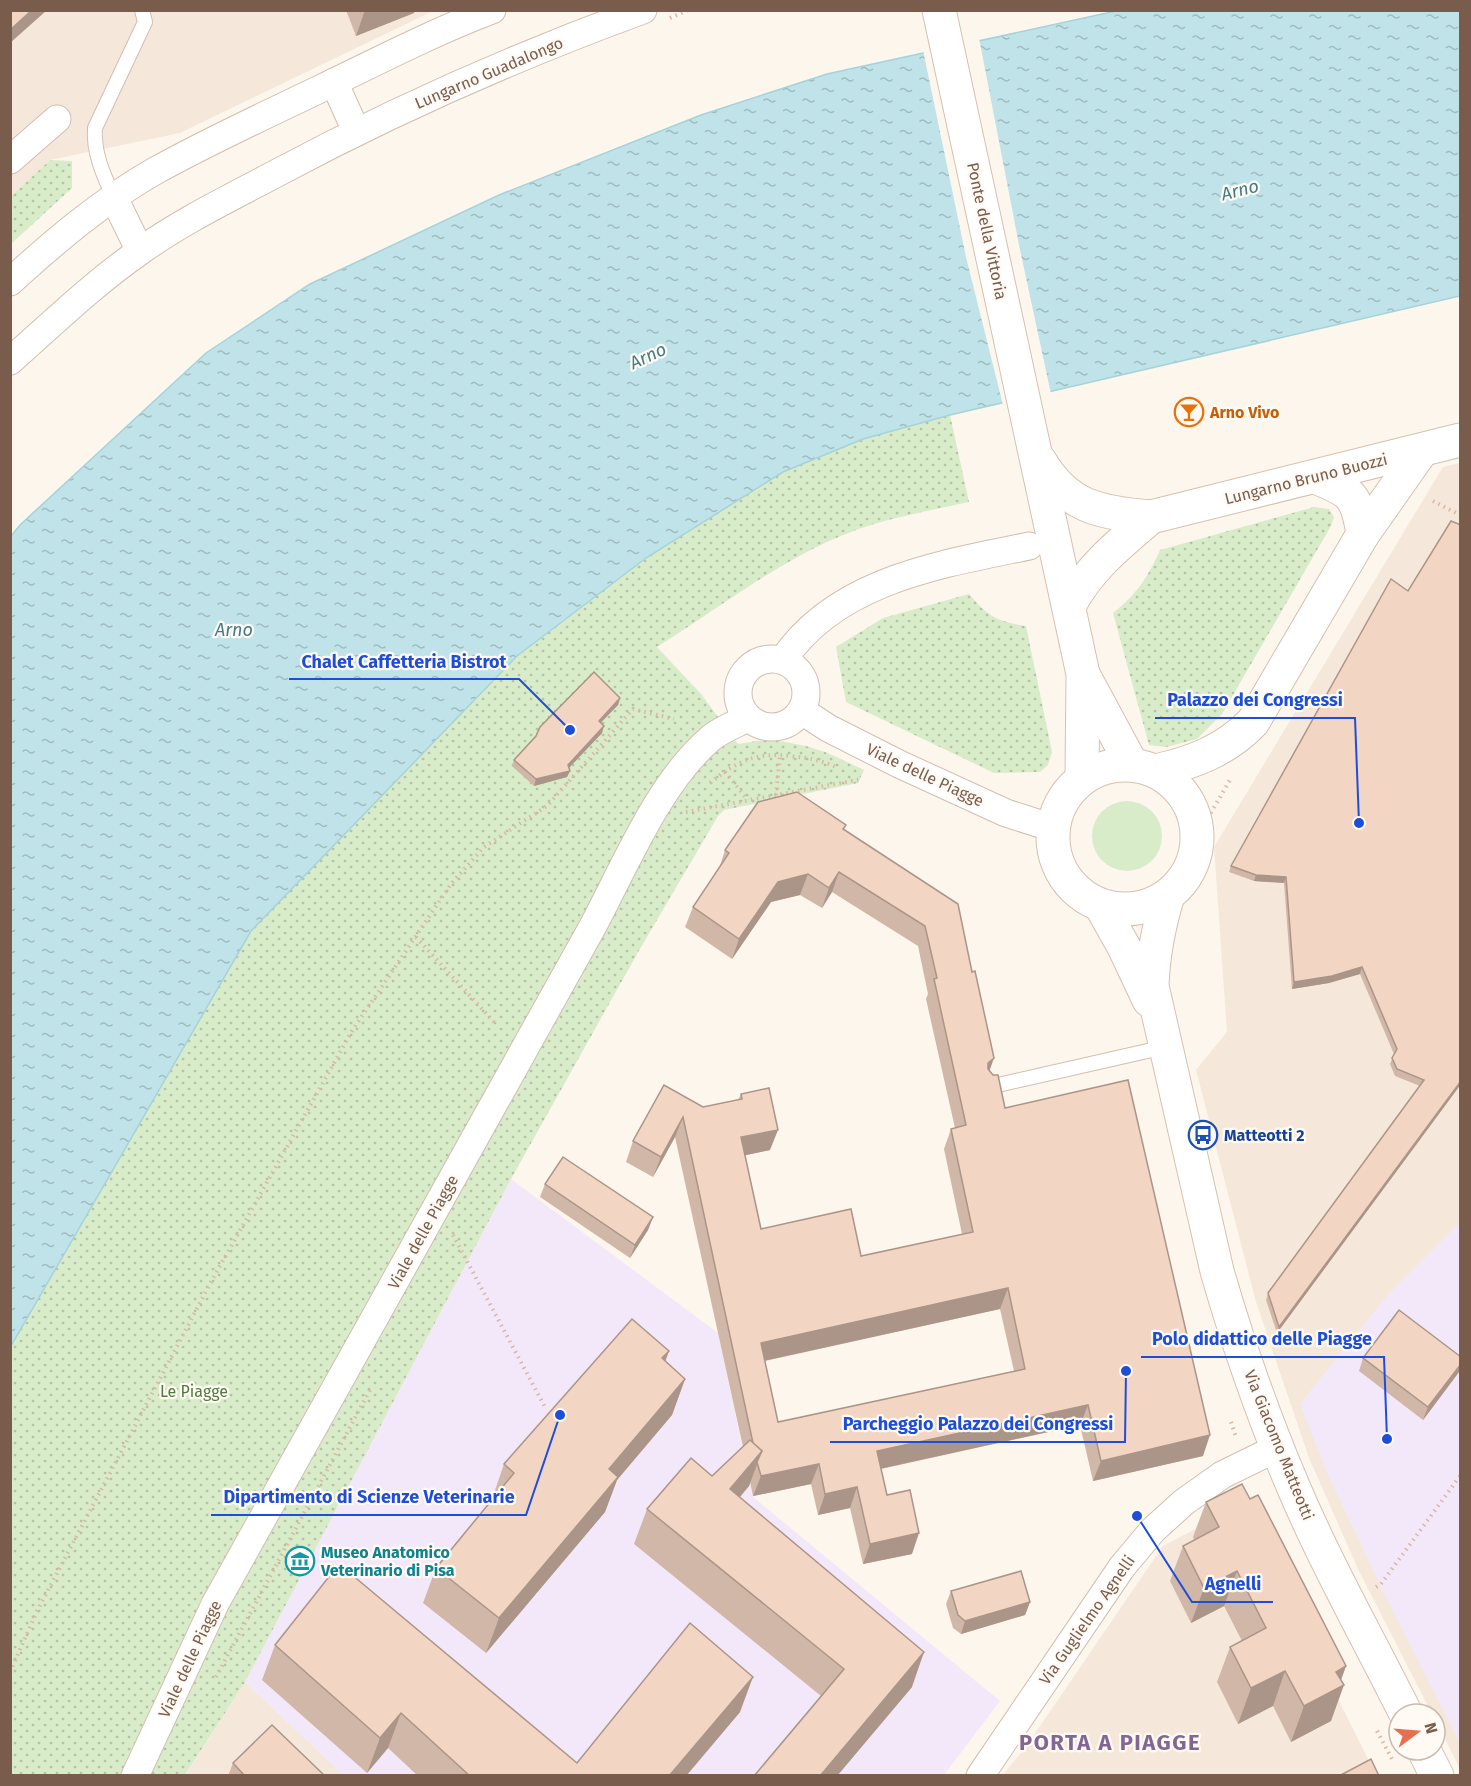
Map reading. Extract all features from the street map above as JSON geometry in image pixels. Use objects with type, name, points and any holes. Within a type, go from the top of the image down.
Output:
[{"type":"main road","name":"Ponte della Vittoria","points":[[939,10],[1083,674]]},
{"type":"main road","name":"Lungarno Bruno Buozzi","points":[[1035,451],[1055,483],[1069,496],[1100,510],[1151,517],[1461,440]]},
{"type":"main road","points":[[1083,674],[1143,768],[1179,789],[1187,800],[1195,821],[1197,846],[1188,873],[1177,888],[1168,895],[1157,902],[1134,909],[1114,909],[1101,906],[1081,895],[1065,879],[1054,855],[1053,828],[1056,813],[1065,795],[1082,778],[1108,766],[1143,768],[1176,767],[1222,748],[1239,737],[1253,722],[1363,534],[1422,450]]},
{"type":"main road","points":[[1315,477],[1344,490],[1352,497],[1358,507],[1363,534]]},
{"type":"main road","name":"Lungarno Bruno Buozzi","points":[[1069,606],[1098,562],[1151,517]]},
{"type":"main road","points":[[1082,778],[1083,674]]},
{"type":"main road","name":"Via Giacomo Matteotti","points":[[1168,895],[1153,957],[1152,986],[1217,1271],[1240,1347],[1293,1487],[1348,1602],[1400,1702]]},
{"type":"main road","name":"Via Giacomo Matteotti","points":[[1101,906],[1124,947],[1162,1034]]},
{"type":"main road","points":[[1430,1762],[1437,1776]]},
{"type":"street","points":[[10,282],[78,224],[154,172],[334,82],[492,10]]},
{"type":"street","name":"Lungarno Guadalongo","points":[[10,361],[140,251],[189,220],[356,131],[521,56],[630,13]]},
{"type":"street","points":[[334,82],[356,131]]},
{"type":"street","points":[[10,160],[57,119]]},
{"type":"street","points":[[114,198],[140,251]]},
{"type":"street","points":[[783,660],[794,643],[810,628],[830,612],[860,595],[899,578],[929,569],[1029,546]]},
{"type":"street","points":[[762,660],[783,660],[792,665],[800,672],[807,691],[802,711],[787,725],[777,728],[766,728],[748,718],[738,701],[740,681],[745,672],[762,660]]},
{"type":"street","name":"Viale delle Piagge","points":[[802,711],[828,728],[900,764],[1006,813],[1053,828]]},
{"type":"street","name":"Viale delle Piagge","points":[[136,1775],[215,1604],[664,794],[713,737],[748,718]]},
{"type":"street","name":"Via Guglielmo Agnelli","points":[[980,1776],[1122,1567],[1147,1537],[1168,1516],[1202,1489],[1246,1462],[1277,1448]]},
{"type":"lane","points":[[114,198],[100,166],[94,141],[95,128],[145,22],[142,10]]},
{"type":"lane","points":[[989,1087],[1162,1034]]},
{"type":"path","points":[[1433,501],[1461,515]]},
{"type":"path","points":[[10,1672],[37,1611],[211,1282],[352,1031],[451,884],[484,847],[547,806],[633,709],[674,719]]},
{"type":"path","points":[[705,788],[735,764],[756,756],[780,755],[813,758],[843,770]]},
{"type":"path","points":[[776,795],[780,755]]},
{"type":"path","points":[[725,772],[748,800]]},
{"type":"path","points":[[683,810],[862,779],[852,775]]},
{"type":"path","points":[[1197,846],[1203,826],[1231,777]]},
{"type":"path","points":[[416,937],[494,1022]]},
{"type":"path","points":[[438,1204],[546,1409]]},
{"type":"path","points":[[448,1246],[459,1225]]},
{"type":"path","points":[[213,1682],[375,1381]]},
{"type":"path","points":[[1375,1587],[1381,1584],[1461,1476]]},
{"type":"shaded area","points":[[11,11],[433,11],[180,133],[50,160],[11,196]]},
{"type":"shaded area","points":[[1460,463],[1460,1769],[1447,1743],[1447,1702],[1426,1702],[1358,1569],[1309,1458],[1256,1302],[1196,1070],[1227,1032],[1214,847],[1443,467]]},
{"type":"shaded area","points":[[511,1179],[718,1333],[753,1497],[1000,1701],[944,1775],[344,1776],[245,1682]]},
{"type":"shaded area","points":[[1460,1223],[1460,1743],[1447,1717],[1447,1702],[1439,1702],[1387,1599],[1327,1473],[1300,1404],[1386,1297]]},
{"type":"shaded area","points":[[1241,1505],[1376,1775],[1002,1776],[1027,1745],[1163,1546]]},
{"type":"shaded area","points":[[245,1682],[344,1775],[185,1776]]},
{"type":"green space","points":[[50,160],[72,161],[72,188],[11,244],[11,196]]},
{"type":"green space","name":"Le Piagge","points":[[950,415],[969,502],[871,525],[814,548],[761,579],[657,647],[701,694],[738,744],[769,739],[806,746],[828,753],[864,770],[858,783],[724,810],[718,816],[637,954],[511,1179],[245,1682],[185,1775],[11,1776],[11,1346],[251,931],[517,656],[646,558],[783,472],[863,439]]},
{"type":"green space","points":[[1314,507],[1329,509],[1334,517],[1331,526],[1222,714],[1197,739],[1166,747],[1149,745],[1113,613],[1141,584],[1160,550]]},
{"type":"green space","points":[[969,594],[994,617],[1026,626],[1052,752],[1048,765],[1040,772],[994,773],[846,702],[836,647],[883,618]]},
{"type":"green space","points":[[1120,801],[1134,801],[1147,806],[1157,816],[1162,836],[1157,856],[1147,866],[1134,871],[1120,871],[1107,866],[1097,856],[1092,843],[1092,829],[1097,816],[1107,806]]},
{"type":"water","name":"Arno","points":[[1116,11],[1460,11],[1460,296],[950,415],[863,439],[783,472],[646,558],[517,656],[251,931],[11,1346],[11,536],[20,525],[206,353],[310,284],[499,195],[701,115],[827,74]]},
{"type":"pier","points":[[979,38],[1019,245],[1051,394],[1003,405],[966,257],[923,50]]},
{"type":"building","points":[[10,10],[32,10],[10,30]]},
{"type":"building","points":[[1451,521],[1461,525],[1461,1081],[1279,1327],[1268,1293],[1424,1080],[1397,1069],[1392,1058],[1397,1049],[1362,967],[1332,976],[1294,982],[1286,877],[1256,875],[1231,866],[1391,579],[1408,591]]},
{"type":"building","points":[[594,672],[620,698],[599,721],[604,726],[568,765],[570,771],[536,779],[514,760],[536,736],[540,727]]},
{"type":"building","points":[[797,792],[846,825],[843,829],[958,904],[972,972],[975,971],[994,1058],[988,1063],[988,1069],[993,1075],[998,1075],[1005,1108],[1128,1080],[1210,1435],[1101,1461],[1088,1405],[877,1451],[887,1495],[910,1490],[919,1533],[870,1544],[857,1487],[825,1494],[819,1464],[761,1476],[757,1462],[762,1451],[753,1443],[683,1117],[661,1157],[633,1141],[664,1085],[703,1107],[742,1099],[741,1094],[769,1088],[778,1130],[741,1137],[761,1229],[851,1209],[861,1256],[973,1232],[951,1129],[966,1125],[934,979],[937,978],[925,926],[839,872],[829,888],[808,874],[778,882],[739,939],[693,907],[729,853],[725,850],[758,802]],"holes":[[[1008,1288],[1025,1369],[778,1422],[761,1343]]]},
{"type":"building","points":[[563,1157],[653,1217],[635,1245],[545,1184]]},
{"type":"building","points":[[1399,1310],[1461,1357],[1461,1364],[1428,1407],[1363,1358]]},
{"type":"building","points":[[632,1319],[669,1351],[662,1358],[685,1379],[609,1469],[618,1477],[499,1618],[436,1568],[514,1473],[504,1464]]},
{"type":"building","points":[[750,1440],[762,1451],[730,1489],[924,1652],[820,1776],[754,1776],[844,1669],[647,1509],[691,1458],[712,1476]]},
{"type":"building","points":[[1242,1484],[1250,1499],[1258,1495],[1346,1666],[1336,1672],[1344,1685],[1304,1706],[1285,1671],[1251,1688],[1230,1647],[1266,1628],[1237,1571],[1204,1588],[1183,1546],[1219,1527],[1206,1502]]},
{"type":"building","points":[[339,1564],[577,1763],[690,1623],[753,1677],[669,1776],[470,1776],[401,1713],[380,1738],[275,1645]]},
{"type":"building","points":[[1021,1571],[1030,1602],[965,1621],[958,1615],[951,1591]]},
{"type":"building","points":[[272,1725],[325,1776],[245,1776],[233,1763]]},
{"type":"building","points":[[1371,1759],[1379,1776],[1339,1776]]},
{"type":"place","name":"Arno Vivo","points":[[1189,412]]},
{"type":"place","name":"Chalet Caffetteria Bistrot","points":[[570,730]]},
{"type":"place","name":"Palazzo dei Congressi","points":[[1359,823]]},
{"type":"place","name":"Matteotti 2","points":[[1203,1135]]},
{"type":"place","name":"Parcheggio Palazzo dei Congressi","points":[[1126,1371]]},
{"type":"place","name":"Dipartimento di Scienze Veterinarie","points":[[560,1415]]},
{"type":"place","name":"Polo didattico delle Piagge","points":[[1387,1439]]},
{"type":"place","name":"Agnelli","points":[[1137,1516]]},
{"type":"place","name":"Museo Anatomico Veterinario di Pisa","points":[[300,1561]]},
{"type":"district","name":"PORTA A PIAGGE","points":[[1110,1742]]}]
